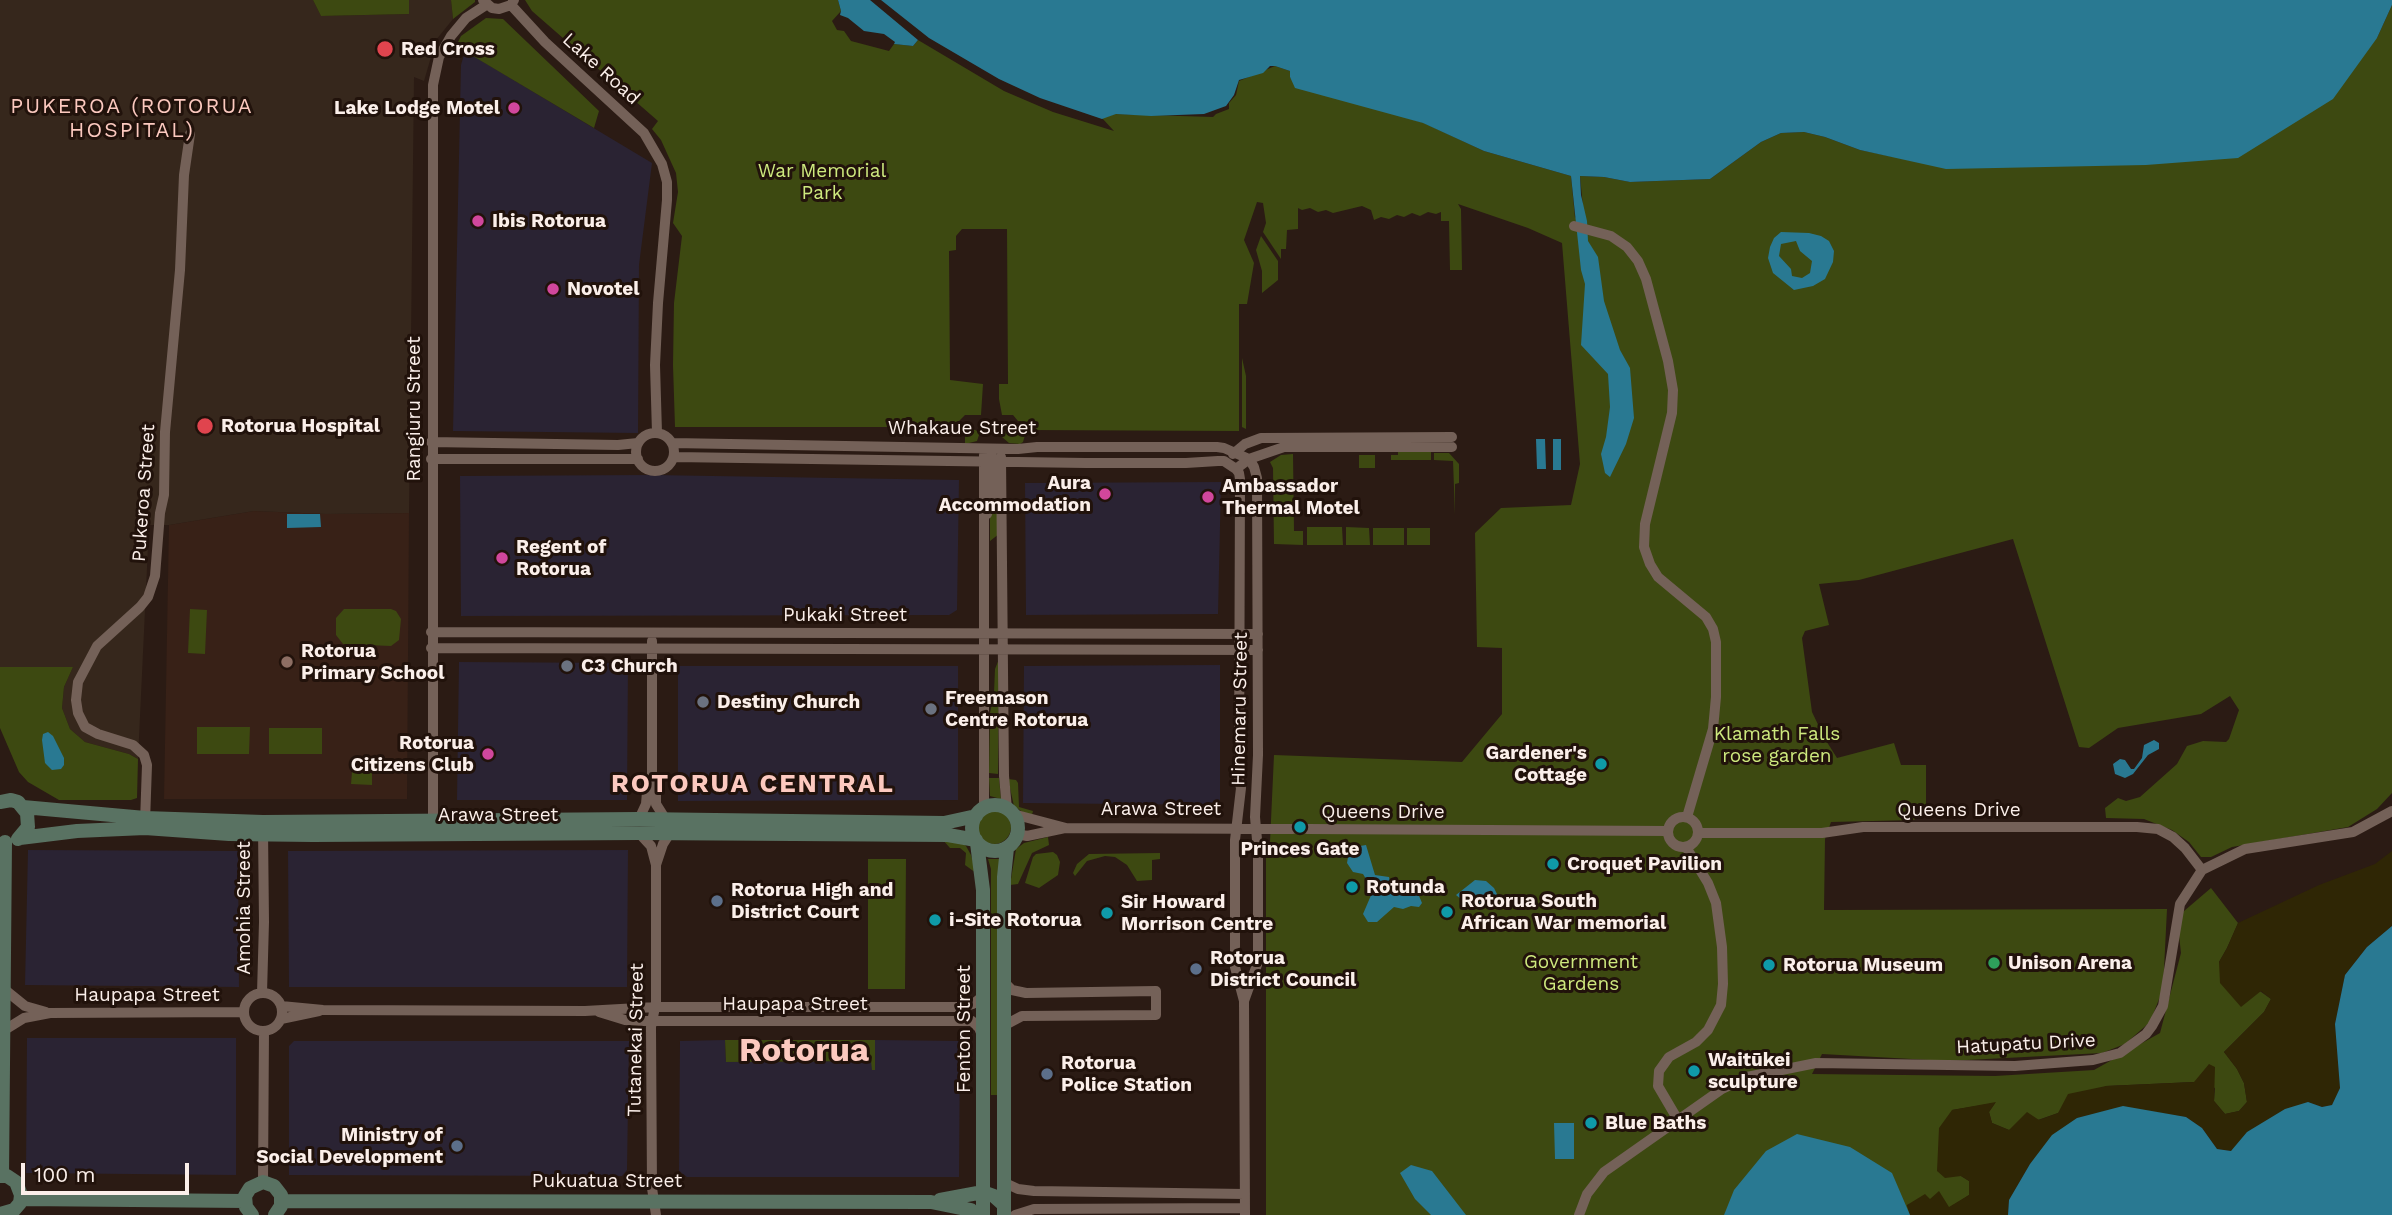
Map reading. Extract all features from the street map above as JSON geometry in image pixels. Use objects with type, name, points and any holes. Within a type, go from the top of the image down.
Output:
[{"type":"main road","name":"Arawa Street","points":[[1,798],[18,802],[23,807],[145,823],[263,828],[944,823],[980,812]]},
{"type":"main road","points":[[990,1208],[1003,1182],[1004,877],[1007,848],[1017,834],[1016,820],[1000,806],[980,812],[973,824],[977,842],[988,850],[1007,848]]},
{"type":"main road","points":[[20,838],[28,828],[29,820],[23,807]]},
{"type":"main road","name":"Arawa Street","points":[[2,841],[145,823]]},
{"type":"main road","name":"Arawa Street","points":[[668,826],[948,835],[977,842]]},
{"type":"main road","points":[[1,1214],[14,1210],[21,1199],[21,1191],[16,1182],[1,1176],[4,989],[2,841]]},
{"type":"main road","name":"Fenton Street","points":[[977,842],[983,876],[984,1040],[990,1208]]},
{"type":"main road","points":[[252,1215],[245,1201],[250,1188],[263,1182],[274,1186],[281,1195],[282,1201],[275,1215]]},
{"type":"main road","points":[[21,1199],[245,1201]]},
{"type":"main road","name":"Pukuatua Street","points":[[282,1201],[654,1208],[931,1202],[990,1208]]},
{"type":"main road","name":"Pukuatua Street","points":[[931,1202],[990,1208]]},
{"type":"street","points":[[484,2],[499,9],[513,2]]},
{"type":"street","name":"Rangiuru Street","points":[[433,827],[433,85],[439,57],[451,36],[484,2]]},
{"type":"street","name":"Lake Road","points":[[513,2],[545,42],[644,132],[662,164],[667,181],[667,200],[655,365],[657,433]]},
{"type":"street","name":"Pukeroa Street","points":[[145,823],[147,765],[144,755],[133,745],[85,727],[78,713],[76,691],[83,670],[97,646],[140,607],[148,597],[155,576],[164,495],[165,432],[180,270],[184,175],[190,134]]},
{"type":"street","points":[[1574,226],[1611,236],[1628,247],[1638,261],[1646,279],[1671,377],[1672,413],[1645,524],[1644,547],[1658,577],[1706,617],[1716,642],[1713,729],[1687,817]]},
{"type":"street","points":[[664,434],[672,443],[674,457],[666,467],[653,470],[644,467],[638,459],[638,443],[646,435],[664,434]]},
{"type":"street","points":[[1261,438],[1452,442],[1284,447],[1248,459],[1236,469],[1224,461],[1235,452],[1245,444],[1261,438]]},
{"type":"street","points":[[431,442],[638,443]]},
{"type":"street","name":"Whakaue Street","points":[[672,443],[992,448],[1185,446],[1224,448],[1248,459]]},
{"type":"street","points":[[992,448],[1003,634],[1004,776],[1010,812]]},
{"type":"street","points":[[980,812],[985,650],[984,524],[992,448]]},
{"type":"street","name":"Whakaue Street","points":[[674,457],[1186,463],[1224,461]]},
{"type":"street","points":[[432,459],[638,459]]},
{"type":"street","name":"Hinemaru Street","points":[[1244,1001],[1258,962],[1258,851],[1255,828],[1257,478],[1248,459]]},
{"type":"street","name":"Hinemaru Street","points":[[1236,469],[1240,480],[1241,788],[1237,828],[1235,967],[1244,1001],[1245,1211]]},
{"type":"street","name":"Pukaki Street","points":[[431,632],[1258,634]]},
{"type":"street","points":[[652,634],[652,777],[656,804],[668,826]]},
{"type":"street","name":"Pukaki Street","points":[[431,648],[1258,650]]},
{"type":"street","points":[[639,826],[652,777]]},
{"type":"street","points":[[2202,870],[2245,849],[2353,832],[2392,811]]},
{"type":"street","name":"Arawa Street","points":[[1010,812],[1066,828]]},
{"type":"street","points":[[1678,1120],[1658,1086],[1659,1071],[1669,1057],[1696,1042],[1708,1030],[1721,1004],[1723,984],[1721,933],[1716,903],[1708,883],[1686,847],[1673,843],[1668,831],[1675,820],[1687,817]]},
{"type":"street","points":[[1686,847],[1695,842],[1699,833],[1697,825],[1687,817]]},
{"type":"street","name":"Tutanekai Street","points":[[639,826],[651,846],[656,866],[656,1007],[652,1021],[651,1176],[654,1208]]},
{"type":"street","name":"Tutanekai Street","points":[[656,866],[668,826]]},
{"type":"street","name":"Queens Drive","points":[[1699,833],[1822,834],[1863,827],[2137,827],[2158,829],[2173,837],[2202,870]]},
{"type":"street","name":"Amohia Street","points":[[262,993],[263,828]]},
{"type":"street","name":"Arawa Street","points":[[1017,834],[1027,836],[1066,828],[1255,828]]},
{"type":"street","points":[[1255,828],[1293,829]]},
{"type":"street","name":"Queens Drive","points":[[1307,829],[1668,831]]},
{"type":"street","name":"Hatupatu Drive","points":[[1579,1215],[1587,1194],[1604,1172],[1739,1080],[1767,1071],[1806,1064],[1843,1062],[2015,1066],[2093,1060],[2120,1053],[2146,1034],[2163,1006],[2180,905],[2202,870]]},
{"type":"street","points":[[1004,983],[1012,990],[1026,993],[1156,991],[1156,1015],[1022,1016],[1005,1025]]},
{"type":"street","name":"Haupapa Street","points":[[4,989],[25,1006],[50,1013]]},
{"type":"street","name":"Amohia Street","points":[[244,1012],[247,1001],[262,993],[274,996],[281,1006]]},
{"type":"street","name":"Haupapa Street","points":[[281,1006],[323,1010],[596,1011],[619,1007],[962,1007],[973,1004],[984,995]]},
{"type":"street","points":[[244,1012],[250,1026],[264,1031],[277,1025],[281,1018],[281,1006]]},
{"type":"street","name":"Haupapa Street","points":[[281,1018],[323,1010]]},
{"type":"street","name":"Haupapa Street","points":[[596,1011],[625,1020],[652,1021],[972,1021],[979,1028],[984,1040]]},
{"type":"street","name":"Haupapa Street","points":[[3,1031],[24,1018],[50,1013],[244,1012]]},
{"type":"street","points":[[263,1182],[264,1031]]},
{"type":"street","points":[[1003,1182],[1018,1189],[1034,1191],[1245,1194]]},
{"type":"street","name":"Pukuatua Street","points":[[990,1208],[1245,1211]]},
{"type":"shaded area","name":"Rotorua Hospital","points":[[0,0],[313,0],[321,16],[409,14],[409,0],[451,0],[453,19],[436,40],[424,81],[414,77],[409,513],[254,511],[169,525],[149,525],[138,759],[85,742],[70,729],[62,708],[64,687],[73,667],[0,667]]},
{"type":"shaded area","points":[[465,51],[652,163],[639,265],[638,433],[453,431],[461,65]]},
{"type":"shaded area","points":[[652,475],[959,480],[957,610],[949,615],[461,616],[460,476]]},
{"type":"shaded area","points":[[1221,482],[1218,614],[1026,615],[1025,483]]},
{"type":"shaded area","name":"Rotorua Primary School","points":[[254,511],[409,513],[407,799],[164,799],[169,525]]},
{"type":"shaded area","points":[[459,662],[628,663],[627,800],[457,800]]},
{"type":"shaded area","points":[[1220,665],[1220,805],[1023,803],[1024,666]]},
{"type":"shaded area","points":[[678,666],[958,666],[958,800],[678,801]]},
{"type":"shaded area","points":[[28,850],[238,851],[239,987],[25,985]]},
{"type":"shaded area","points":[[628,850],[627,987],[289,987],[288,851]]},
{"type":"shaded area","points":[[27,1038],[236,1038],[236,1175],[26,1173]]},
{"type":"shaded area","points":[[725,1040],[726,1062],[871,1061],[875,1070],[875,1040],[960,1041],[959,1177],[687,1177],[679,1171],[680,1041]]},
{"type":"shaded area","points":[[294,1041],[629,1041],[627,1170],[622,1176],[289,1175],[289,1046]]},
{"type":"green space","points":[[313,0],[409,0],[409,14],[321,16]]},
{"type":"green space","points":[[451,0],[475,0],[475,2],[453,19]]},
{"type":"green space","points":[[525,0],[838,0],[841,11],[832,21],[837,30],[844,31],[851,41],[889,51],[894,44],[913,46],[918,40],[1004,91],[1053,112],[1114,131],[1102,118],[1115,114],[1213,117],[1229,109],[1239,81],[1275,66],[1290,71],[1290,77],[1295,84],[1424,123],[1484,151],[1571,176],[1575,218],[1583,207],[1580,176],[1630,182],[1710,179],[1761,142],[1781,133],[1804,132],[1860,150],[1894,157],[2377,38],[2392,5],[2392,793],[2377,809],[2348,827],[2232,847],[2211,857],[2201,857],[2189,842],[2172,830],[2144,819],[2106,818],[2105,808],[2118,798],[2126,801],[2140,797],[2177,764],[2187,746],[2203,741],[2226,742],[2239,710],[2230,696],[2201,714],[2118,728],[2089,748],[2079,747],[2013,539],[1859,580],[1819,584],[1829,625],[1805,631],[1802,638],[1812,712],[1837,758],[1894,743],[1901,765],[1926,765],[1925,810],[1914,820],[1831,822],[1825,839],[1824,910],[2167,909],[2163,989],[2150,1022],[2125,1044],[2102,1053],[1948,1061],[1822,1054],[1812,1074],[1995,1076],[2094,1070],[2160,1033],[2181,953],[2177,917],[2211,888],[2238,923],[2219,962],[2271,999],[2264,1012],[2224,1052],[2244,1083],[2247,1102],[2239,1111],[2225,1114],[2214,1101],[2215,1088],[2194,1082],[2106,1086],[2058,1113],[2009,1130],[1992,1123],[1989,1112],[1995,1103],[1952,1110],[1961,1176],[1969,1181],[1969,1195],[1949,1208],[1930,1199],[1907,1205],[1910,1215],[1266,1215],[1266,848],[1270,842],[1274,755],[1462,762],[1502,714],[1502,648],[1477,647],[1475,533],[1501,508],[1571,505],[1580,464],[1562,243],[1528,228],[1458,204],[1461,209],[1462,270],[1450,270],[1449,221],[1441,221],[1441,212],[1428,212],[1420,216],[1412,213],[1404,217],[1397,215],[1389,219],[1381,217],[1374,220],[1371,210],[1362,206],[1333,213],[1298,208],[1298,229],[1287,230],[1286,249],[1281,249],[1281,259],[1263,232],[1266,223],[1263,203],[1257,202],[1244,240],[1254,263],[1247,304],[1239,304],[1239,431],[1026,430],[1021,421],[1013,415],[1002,415],[999,399],[999,384],[1008,384],[1007,229],[962,229],[956,236],[956,250],[949,251],[950,380],[983,384],[981,415],[965,415],[953,427],[675,427],[674,303],[682,236],[673,223],[678,192],[676,173],[661,140],[652,129],[658,121],[532,11]]},
{"type":"green space","points":[[486,18],[503,19],[599,111],[594,128],[456,46],[461,36]]},
{"type":"green space","points":[[1261,236],[1278,261],[1278,280],[1262,293],[1262,271],[1256,250]]},
{"type":"green space","points":[[1242,358],[1246,376],[1246,429],[1242,427]]},
{"type":"green space","points":[[1015,425],[1025,435],[1020,444],[1009,443],[1002,437],[1002,433]]},
{"type":"green space","points":[[965,426],[980,432],[977,441],[965,444]]},
{"type":"green space","points":[[1398,452],[1431,452],[1431,460],[1391,460],[1391,455],[1398,455]]},
{"type":"green space","points":[[1434,453],[1449,453],[1459,464],[1459,483],[1455,484],[1455,515],[1453,461],[1434,460]]},
{"type":"green space","points":[[1293,454],[1294,531],[1303,531],[1303,545],[1274,544],[1273,468],[1270,462],[1281,455]]},
{"type":"green space","points":[[1359,455],[1375,455],[1375,468],[1359,468]]},
{"type":"green space","points":[[992,510],[999,510],[999,534],[990,541],[990,516]]},
{"type":"green space","points":[[1307,527],[1342,527],[1343,545],[1307,545]]},
{"type":"green space","points":[[1346,527],[1369,528],[1370,545],[1346,545]]},
{"type":"green space","points":[[1373,528],[1404,528],[1404,545],[1373,545]]},
{"type":"green space","points":[[1407,528],[1430,528],[1430,545],[1407,545]]},
{"type":"green space","points":[[190,609],[207,610],[205,654],[188,653]]},
{"type":"green space","points":[[344,609],[396,611],[401,619],[399,640],[391,646],[343,644],[336,635],[336,618]]},
{"type":"green space","points":[[999,659],[998,774],[989,773],[990,713],[995,669]]},
{"type":"green space","points":[[0,667],[73,667],[64,687],[62,708],[70,729],[85,742],[138,759],[137,798],[59,800],[28,782],[19,772],[0,728]]},
{"type":"green space","points":[[197,727],[250,727],[249,754],[197,754]]},
{"type":"green space","points":[[269,728],[322,728],[322,754],[269,754]]},
{"type":"green space","points":[[352,772],[372,772],[372,785],[351,784]]},
{"type":"green space","points":[[989,778],[999,778],[1001,799],[990,796]]},
{"type":"green space","points":[[1008,779],[1018,783],[1019,807],[1033,811],[1032,815],[1027,815],[1014,806]]},
{"type":"green space","points":[[994,810],[1006,815],[1011,827],[1006,839],[994,844],[982,839],[977,827],[982,815]]},
{"type":"green space","points":[[1048,837],[1049,845],[1032,853],[1018,884],[1010,885],[1016,849],[1024,843]]},
{"type":"green space","points":[[942,839],[960,842],[966,846],[976,873],[965,865],[966,853],[960,848],[950,848]]},
{"type":"green space","points":[[1053,852],[1060,862],[1058,875],[1039,888],[1025,883],[1033,857],[1036,854]]},
{"type":"green space","points":[[1160,853],[1160,859],[1152,860],[1152,880],[1137,881],[1127,865],[1115,857],[1105,856],[1087,861],[1075,876],[1073,873],[1077,864],[1089,854]]},
{"type":"green space","points":[[868,859],[906,859],[905,989],[868,989]]},
{"type":"green space","points":[[988,859],[1001,859],[998,1095],[991,1095],[991,869]]},
{"type":"green space","points":[[725,1040],[875,1040],[875,1070],[872,1070],[871,1061],[726,1062]]},
{"type":"sand","points":[[2392,851],[2392,926],[2367,947],[2345,975],[2335,1024],[2340,1088],[2332,1105],[2322,1107],[2308,1102],[2247,1132],[2232,1151],[2217,1149],[2202,1128],[2186,1117],[2123,1107],[2077,1118],[2030,1164],[2009,1200],[2008,1215],[1910,1215],[1907,1205],[1925,1194],[1930,1199],[1939,1191],[1949,1207],[1969,1195],[1969,1181],[1961,1176],[1945,1178],[1937,1171],[1939,1128],[1952,1110],[1996,1102],[1989,1112],[1992,1123],[2009,1130],[2027,1112],[2039,1120],[2058,1113],[2068,1094],[2106,1086],[2194,1082],[2209,1064],[2215,1067],[2214,1101],[2225,1114],[2239,1111],[2247,1102],[2244,1083],[2224,1052],[2264,1012],[2271,999],[2261,991],[2241,1007],[2220,983],[2219,962],[2238,923],[2319,885],[2375,864]]},
{"type":"water","points":[[838,0],[870,0],[918,40],[913,46],[894,44],[895,42],[884,34],[864,31],[840,15]]},
{"type":"water","points":[[881,0],[2392,0],[2392,5],[2377,38],[2333,99],[2238,158],[2146,165],[1946,169],[1860,150],[1804,132],[1781,133],[1761,142],[1710,179],[1630,182],[1580,176],[1588,241],[1598,257],[1604,301],[1620,350],[1630,368],[1634,418],[1626,444],[1610,477],[1605,473],[1601,454],[1610,407],[1608,374],[1581,345],[1585,284],[1581,270],[1571,176],[1484,151],[1423,123],[1295,88],[1290,71],[1275,66],[1270,66],[1263,73],[1239,80],[1234,95],[1226,106],[1204,114],[1116,114],[1102,119],[1040,98],[999,79],[929,38]]},
{"type":"water","points":[[1781,232],[1809,233],[1829,241],[1834,251],[1833,262],[1825,279],[1813,286],[1794,290],[1773,273],[1768,258],[1774,238]],"holes":[[[1796,241],[1800,251],[1812,261],[1810,273],[1802,278],[1792,276],[1791,269],[1779,256],[1781,244]]]},
{"type":"water","points":[[1536,439],[1545,439],[1546,469],[1537,469]]},
{"type":"water","points":[[1553,439],[1561,439],[1561,470],[1553,470]]},
{"type":"water","points":[[287,514],[320,514],[321,527],[287,528]]},
{"type":"water","points":[[48,732],[53,736],[64,758],[61,769],[52,770],[45,763],[42,740],[43,734]]},
{"type":"water","points":[[2154,740],[2159,743],[2159,749],[2148,755],[2133,774],[2125,778],[2115,774],[2113,764],[2120,759],[2125,760],[2131,769],[2134,769],[2142,758],[2144,745]]},
{"type":"water","points":[[1366,845],[1375,875],[1389,877],[1392,892],[1398,894],[1417,891],[1422,903],[1419,907],[1394,907],[1377,922],[1368,922],[1363,914],[1372,893],[1365,886],[1366,879],[1363,874],[1353,872],[1347,863],[1348,857],[1360,854],[1360,846]]},
{"type":"water","points":[[1475,880],[1486,881],[1494,888],[1497,894],[1492,906],[1473,909],[1456,895]]},
{"type":"water","points":[[2392,926],[2392,1215],[2008,1215],[2009,1200],[2030,1164],[2052,1135],[2077,1118],[2123,1106],[2186,1117],[2202,1128],[2217,1149],[2231,1151],[2247,1132],[2285,1109],[2308,1102],[2322,1107],[2332,1105],[2340,1088],[2335,1024],[2345,975],[2367,947]]},
{"type":"water","points":[[1554,1123],[1574,1123],[1574,1159],[1555,1159]]},
{"type":"water","points":[[1797,1134],[1850,1147],[1892,1173],[1910,1215],[1724,1215],[1734,1190],[1766,1151]]},
{"type":"water","points":[[1411,1165],[1432,1171],[1466,1215],[1431,1215],[1415,1199],[1400,1173]]},
{"type":"place","name":"Red Cross","points":[[385,49]]},
{"type":"place","name":"Lake Lodge Motel","points":[[514,108]]},
{"type":"place","name":"Ibis Rotorua","points":[[478,221]]},
{"type":"place","name":"Novotel","points":[[553,289]]},
{"type":"place","name":"Rotorua Hospital","points":[[205,426]]},
{"type":"place","name":"Aura Accommodation","points":[[1105,494]]},
{"type":"place","name":"Ambassador Thermal Motel","points":[[1208,497]]},
{"type":"place","name":"Regent of Rotorua","points":[[502,558]]},
{"type":"place","name":"Rotorua Primary School","points":[[287,662]]},
{"type":"place","name":"C3 Church","points":[[567,666]]},
{"type":"place","name":"Destiny Church","points":[[703,702]]},
{"type":"place","name":"Freemason Centre Rotorua","points":[[931,709]]},
{"type":"place","name":"Rotorua Citizens Club","points":[[488,754]]},
{"type":"place","name":"Gardener's Cottage","points":[[1601,764]]},
{"type":"place","name":"Princes Gate","points":[[1300,827]]},
{"type":"place","name":"Croquet Pavilion","points":[[1553,864]]},
{"type":"place","name":"Rotunda","points":[[1352,887]]},
{"type":"place","name":"Rotorua High and District Court","points":[[717,901]]},
{"type":"place","name":"Rotorua South African War memorial","points":[[1447,912]]},
{"type":"place","name":"Sir Howard Morrison Centre","points":[[1107,913]]},
{"type":"place","name":"i-Site Rotorua","points":[[935,920]]},
{"type":"place","name":"Unison Arena","points":[[1994,963]]},
{"type":"place","name":"Rotorua Museum","points":[[1769,965]]},
{"type":"place","name":"Rotorua District Council","points":[[1196,969]]},
{"type":"place","name":"Waitūkei sculpture","points":[[1694,1071]]},
{"type":"place","name":"Rotorua Police Station","points":[[1047,1074]]},
{"type":"place","name":"Blue Baths","points":[[1591,1123]]},
{"type":"place","name":"Ministry of Social Development","points":[[457,1146]]},
{"type":"district","name":"PUKEROA (ROTORUA HOSPITAL)","points":[[132,119]]},
{"type":"district","name":"ROTORUA CENTRAL","points":[[753,784]]},
{"type":"district","name":"Rotorua","points":[[804,1051]]},
{"type":"park label","name":"War Memorial Park","points":[[822,182]]},
{"type":"park label","name":"Klamath Falls rose garden","points":[[1777,745]]},
{"type":"park label","name":"Government Gardens","points":[[1581,973]]}]
